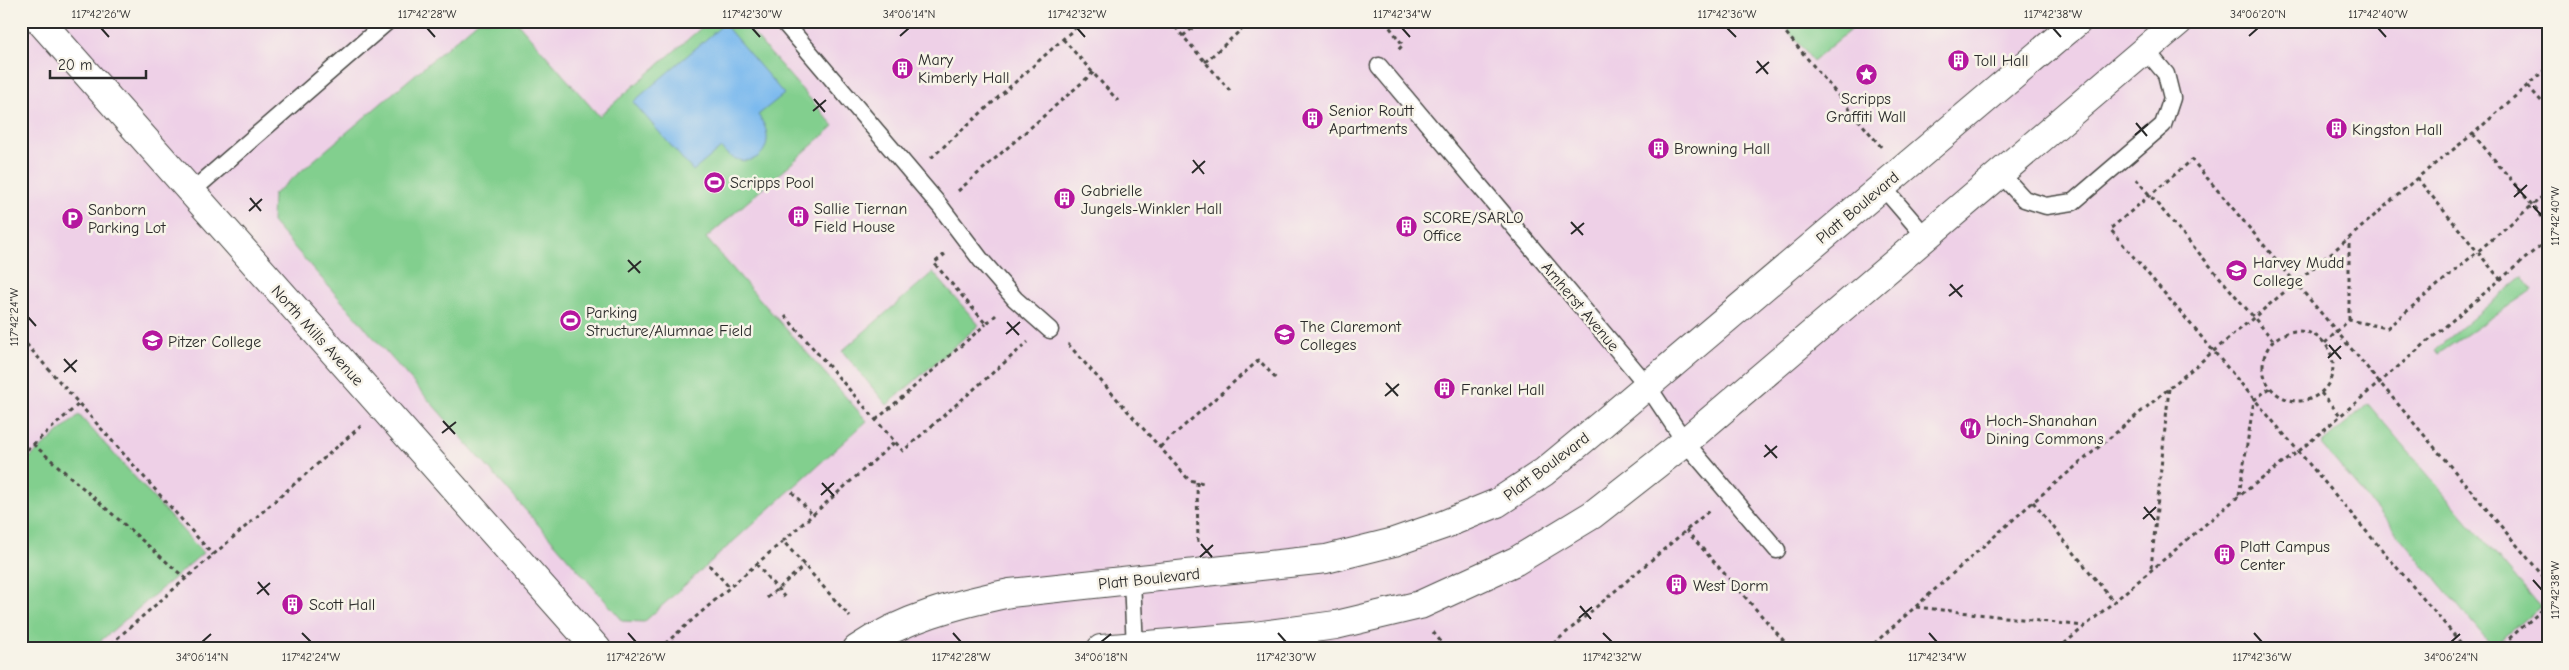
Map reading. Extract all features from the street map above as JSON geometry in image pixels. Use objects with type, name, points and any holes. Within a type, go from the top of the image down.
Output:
[{"type":"street","name":"North Mills Avenue","points":[[40,21],[597,649]]},
{"type":"street","name":"Platt Boulevard","points":[[864,644],[923,616],[966,602],[1010,593],[1326,559],[1394,542],[1461,518],[1497,502],[1544,472],[2078,21]]},
{"type":"street","points":[[1101,649],[1244,637],[1336,625],[1420,605],[1516,561],[1592,515],[1685,442],[2179,21]]},
{"type":"lane","points":[[191,192],[388,21]]},
{"type":"lane","points":[[783,21],[940,206],[1014,299],[1048,328]]},
{"type":"lane","points":[[2000,173],[2024,199],[2046,206],[2073,202],[2121,162],[2163,125],[2172,98],[2166,74],[2145,50]]},
{"type":"lane","name":"Amherst Avenue","points":[[1379,66],[1647,385],[1685,442],[1777,550]]},
{"type":"lane","points":[[1882,186],[1926,236]]},
{"type":"lane","points":[[1132,579],[1135,647]]},
{"type":"path","points":[[913,174],[1083,21]]},
{"type":"path","points":[[1170,21],[1231,92]]},
{"type":"path","points":[[1183,36],[1200,21]]},
{"type":"path","points":[[1205,62],[1251,21]]},
{"type":"path","points":[[1776,21],[1888,154]]},
{"type":"path","points":[[1063,39],[1118,100]]},
{"type":"path","points":[[1868,649],[2034,502],[2169,387],[2214,352],[2350,238],[2417,178],[2473,134],[2548,67]]},
{"type":"path","points":[[940,206],[1094,72]]},
{"type":"path","points":[[2528,86],[2548,109]]},
{"type":"path","points":[[2473,134],[2548,224]]},
{"type":"path","points":[[2466,649],[2110,229],[2192,160],[2548,582]]},
{"type":"path","points":[[2121,162],[2273,340]]},
{"type":"path","points":[[2417,178],[2500,279]]},
{"type":"path","points":[[2349,320],[2387,328],[2548,192]]},
{"type":"path","points":[[965,238],[934,263],[986,324]]},
{"type":"path","points":[[2325,343],[2349,320],[2350,238]]},
{"type":"path","points":[[2058,649],[2239,496],[2299,451],[2548,238]]},
{"type":"path","points":[[876,420],[1014,299]]},
{"type":"path","points":[[785,316],[903,450],[1048,328],[1062,336],[1189,480],[1203,483]]},
{"type":"path","points":[[2306,331],[2325,343],[2333,365],[2331,376],[2321,393],[2308,400],[2296,401],[2284,399],[2270,388],[2263,372],[2262,361],[2266,350],[2273,340],[2283,334],[2306,331]]},
{"type":"path","points":[[21,338],[213,555]]},
{"type":"path","points":[[1160,447],[1259,360],[1277,380]]},
{"type":"path","points":[[2151,569],[2169,387]]},
{"type":"path","points":[[2239,496],[2254,400],[2270,388]]},
{"type":"path","points":[[2321,393],[2340,415]]},
{"type":"path","points":[[21,455],[80,403]]},
{"type":"path","points":[[105,649],[382,408]]},
{"type":"path","points":[[659,649],[895,442]]},
{"type":"path","points":[[33,444],[186,579]]},
{"type":"path","points":[[1197,482],[1198,573]]},
{"type":"path","points":[[792,492],[813,515]]},
{"type":"path","points":[[2034,502],[2114,602]]},
{"type":"path","points":[[1547,649],[1708,511]]},
{"type":"path","points":[[1686,530],[1791,649]]},
{"type":"path","points":[[783,542],[804,566],[864,644]]},
{"type":"path","points":[[756,564],[787,600]]},
{"type":"path","points":[[710,565],[730,588]]},
{"type":"path","points":[[767,598],[804,566]]},
{"type":"path","points":[[1420,605],[1429,627],[1447,649]]},
{"type":"path","points":[[2497,649],[2548,605]]},
{"type":"path","points":[[1916,606],[2085,626]]},
{"type":"path","points":[[2534,649],[2548,637]]},
{"type":"path","points":[[21,640],[29,649]]},
{"type":"shaded area","name":"The Claremont Colleges","points":[[21,21],[2548,21],[2548,649],[21,649]]},
{"type":"green space","name":"Parking Structure/Alumnae Field","points":[[478,21],[516,21],[599,116],[709,21],[742,21],[834,126],[706,238],[867,421],[644,622],[623,621],[272,222],[273,195]]},
{"type":"green space","points":[[1780,21],[1861,21],[1813,61]]},
{"type":"green space","points":[[933,272],[979,325],[887,405],[842,351]]},
{"type":"green space","points":[[2523,276],[2532,290],[2438,354],[2435,350]]},
{"type":"green space","points":[[2368,404],[2540,607],[2493,647],[2321,444]]},
{"type":"green space","points":[[79,415],[203,553],[91,649],[21,649],[21,465]]},
{"type":"water","points":[[724,24],[784,94],[758,115],[765,128],[767,139],[765,149],[759,156],[751,160],[741,160],[731,157],[721,148],[693,171],[633,102]]},
{"type":"place","name":"Toll Hall","points":[[1958,60]]},
{"type":"place","name":"Mary Kimberly Hall","points":[[902,68]]},
{"type":"place","name":"Scripps Graffiti Wall","points":[[1866,74]]},
{"type":"place","name":"Senior Routt Apartments","points":[[1313,119]]},
{"type":"place","name":"Kingston Hall","points":[[2336,129]]},
{"type":"place","name":"Browning Hall","points":[[1658,148]]},
{"type":"place","name":"Scripps Pool","points":[[714,182]]},
{"type":"place","name":"Gabrielle Jungels-Winkler Hall","points":[[1065,199]]},
{"type":"place","name":"Sallie Tiernan Field House","points":[[798,217]]},
{"type":"place","name":"Sanborn Parking Lot","points":[[72,218]]},
{"type":"place","name":"SCORE/SARLO Office","points":[[1407,226]]},
{"type":"place","name":"Harvey Mudd College","points":[[2237,271]]},
{"type":"place","name":"Parking Structure/Alumnae Field","points":[[570,321]]},
{"type":"place","name":"The Claremont Colleges","points":[[1284,335]]},
{"type":"place","name":"Pitzer College","points":[[152,341]]},
{"type":"place","name":"Frankel Hall","points":[[1445,389]]},
{"type":"place","name":"Hoch-Shanahan Dining Commons","points":[[1970,429]]},
{"type":"place","name":"Platt Campus Center","points":[[2224,555]]},
{"type":"place","name":"West Dorm","points":[[1677,585]]},
{"type":"place","name":"Scott Hall","points":[[293,604]]}]
